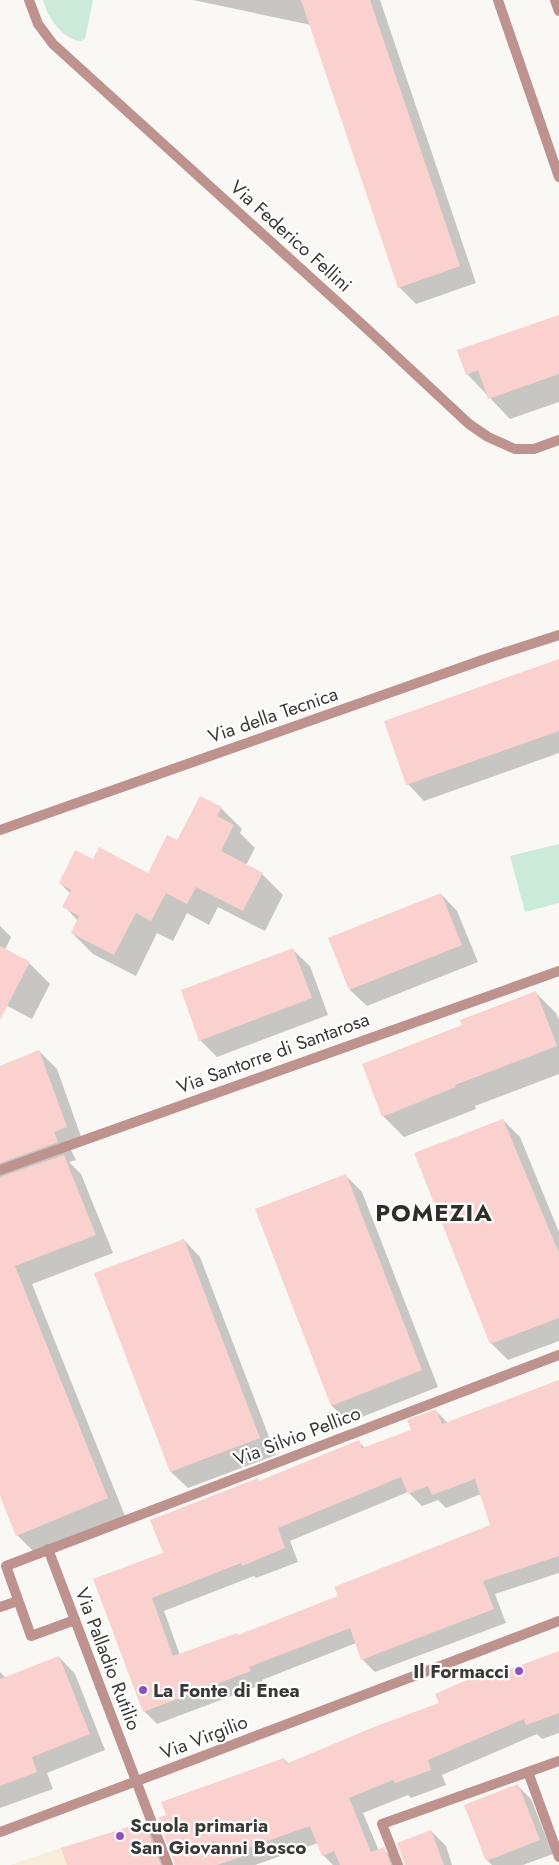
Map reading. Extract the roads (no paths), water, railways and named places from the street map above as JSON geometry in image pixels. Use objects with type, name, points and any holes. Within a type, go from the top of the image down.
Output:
[{"type":"street","name":"Via Federico Fellini","points":[[29,0],[38,24],[53,44],[365,327],[468,424],[488,438],[515,449],[534,449],[559,440]]},
{"type":"street","points":[[498,0],[559,177]]},
{"type":"street","points":[[555,0],[559,11]]},
{"type":"street","name":"Via della Tecnica","points":[[0,830],[491,657],[559,635]]},
{"type":"street","name":"Via Santorre di Santarosa","points":[[0,1170],[559,971]]},
{"type":"street","name":"Via Silvio Pellico","points":[[18,1601],[6,1566],[559,1355]]},
{"type":"street","name":"Via Palladio Rutilio","points":[[48,1549],[168,1865]]},
{"type":"street","points":[[0,1608],[18,1601],[31,1636],[75,1620]]},
{"type":"street","name":"Via Virgilio","points":[[0,1832],[559,1621]]},
{"type":"street","points":[[398,1865],[382,1824],[559,1761]]},
{"type":"street","points":[[528,1772],[559,1857]]},
{"type":"place","name":"Il Formacci","points":[[519,1671]]},
{"type":"place","name":"La Fonte di Enea","points":[[143,1690]]},
{"type":"place","name":"Scuola primaria San Giovanni Bosco","points":[[120,1836]]},
{"type":"district","name":"POMEZIA","points":[[434,1212]]}]
